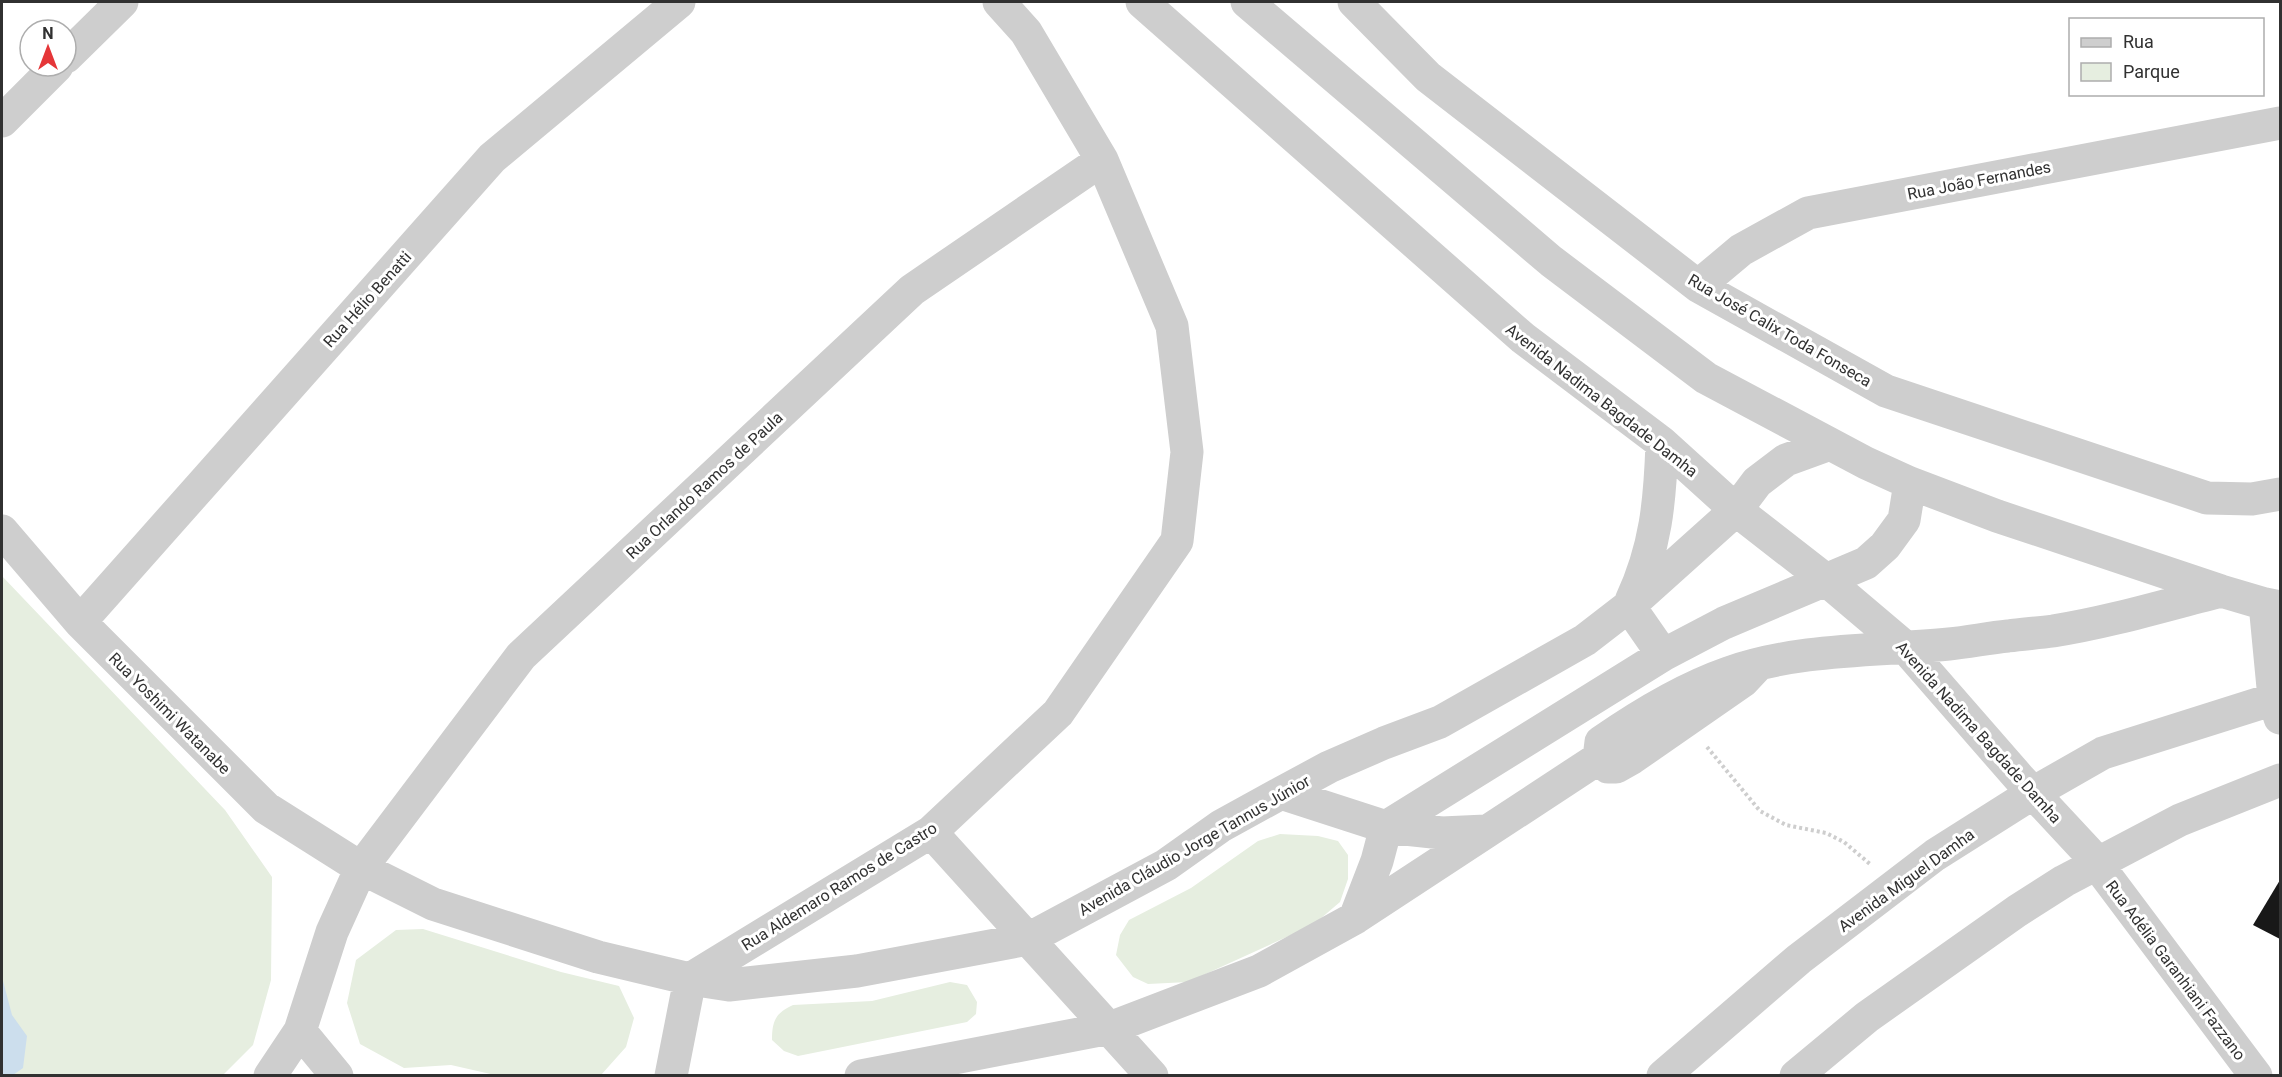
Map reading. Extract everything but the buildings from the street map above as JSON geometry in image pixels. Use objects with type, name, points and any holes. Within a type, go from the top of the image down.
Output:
[{"type":"street","points":[[78,45],[122,2]]},
{"type":"street","name":"Rua Hélio Benatti","points":[[80,622],[492,158],[679,2]]},
{"type":"street","name":"Rua Aldemaro Ramos de Castro","points":[[690,979],[931,832],[1058,713],[1177,541],[1187,452],[1172,326],[1102,160],[1026,32],[999,2]]},
{"type":"street","name":"Avenida Nadima Bagdade Damha","points":[[1142,2],[1523,338],[1662,443],[1737,510],[1826,580],[1904,646],[2088,852],[2096,865]]},
{"type":"street","points":[[1247,2],[1569,275],[1706,378],[1830,444],[1910,483],[1997,516],[2222,591],[2272,605],[2278,705]]},
{"type":"street","name":"Rua José Calix Toda Fonseca","points":[[1361,3],[1428,77],[1698,286],[1886,391],[2207,498],[2266,497]]},
{"type":"street","points":[[2,121],[45,78]]},
{"type":"street","name":"Rua João Fernandes","points":[[1698,286],[1741,250],[1808,213],[2280,123]]},
{"type":"street","name":"Rua Orlando Ramos de Paula","points":[[361,868],[521,656],[912,290],[1102,160]]},
{"type":"street","points":[[1662,443],[1660,499],[1653,538],[1643,575],[1629,606],[1663,655]]},
{"type":"street","points":[[1737,510],[1757,482],[1786,460],[1830,444]]},
{"type":"street","points":[[1355,918],[1377,861],[1386,827],[1663,655],[1724,623],[1866,563],[1885,546],[1904,520],[1910,483]]},
{"type":"street","name":"Avenida Cláudio Jorge Tannus Júnior","points":[[361,868],[433,904],[598,957],[690,979],[729,985],[857,971],[1028,939],[1166,865],[1221,826],[1281,793],[1357,755],[1440,722],[1585,640],[1629,606],[1737,510]]},
{"type":"street","name":"Rua Yoshimi Watanabe","points":[[2,531],[80,622],[266,808],[361,868]]},
{"type":"street","points":[[1758,665],[1743,681],[1632,758],[1616,767],[1608,767],[1599,758],[1600,742],[1636,718],[1707,682],[1758,665],[1792,657],[1950,644],[2053,631],[2222,591]]},
{"type":"street","name":"Avenida Miguel Damha","points":[[1663,1076],[1799,959],[1935,855],[2033,793],[2103,753],[2278,705]]},
{"type":"street","points":[[861,1076],[1110,1028],[1259,971],[1355,918],[1599,758]]},
{"type":"street","points":[[1796,1076],[1867,1017],[2008,917],[2064,881],[2180,820],[2280,780]]},
{"type":"street","points":[[1281,793],[1386,827],[1442,833],[1486,831]]},
{"type":"street","points":[[931,832],[1152,1076]]},
{"type":"street","name":"Rua Adélia Garanhiani Fazzano","points":[[2096,865],[2256,1076]]},
{"type":"street","points":[[270,1076],[300,1031],[333,932],[361,868]]},
{"type":"street","points":[[671,1076],[690,979]]},
{"type":"street","points":[[300,1031],[337,1076]]},
{"type":"path","points":[[1687,722],[1760,811],[1786,825],[1801,830],[1826,833],[1844,842],[1896,886]]},
{"type":"green space","points":[[2,576],[225,810],[272,877],[271,980],[253,1045],[223,1075],[2,1075]]},
{"type":"green space","points":[[1280,834],[1318,836],[1338,841],[1348,855],[1348,879],[1340,902],[1313,925],[1188,982],[1148,984],[1133,977],[1116,955],[1120,935],[1129,920],[1191,888],[1258,841]]},
{"type":"green space","points":[[423,929],[561,972],[619,986],[634,1018],[626,1047],[601,1075],[495,1075],[451,1065],[404,1068],[360,1044],[347,1003],[356,960],[396,930]]},
{"type":"green space","points":[[950,982],[967,985],[977,1002],[976,1014],[967,1022],[798,1056],[784,1051],[772,1040],[773,1028],[778,1015],[793,1005],[872,1001]]},
{"type":"water","points":[[2,977],[12,1015],[27,1036],[23,1068],[13,1075],[2,1075]]}]
